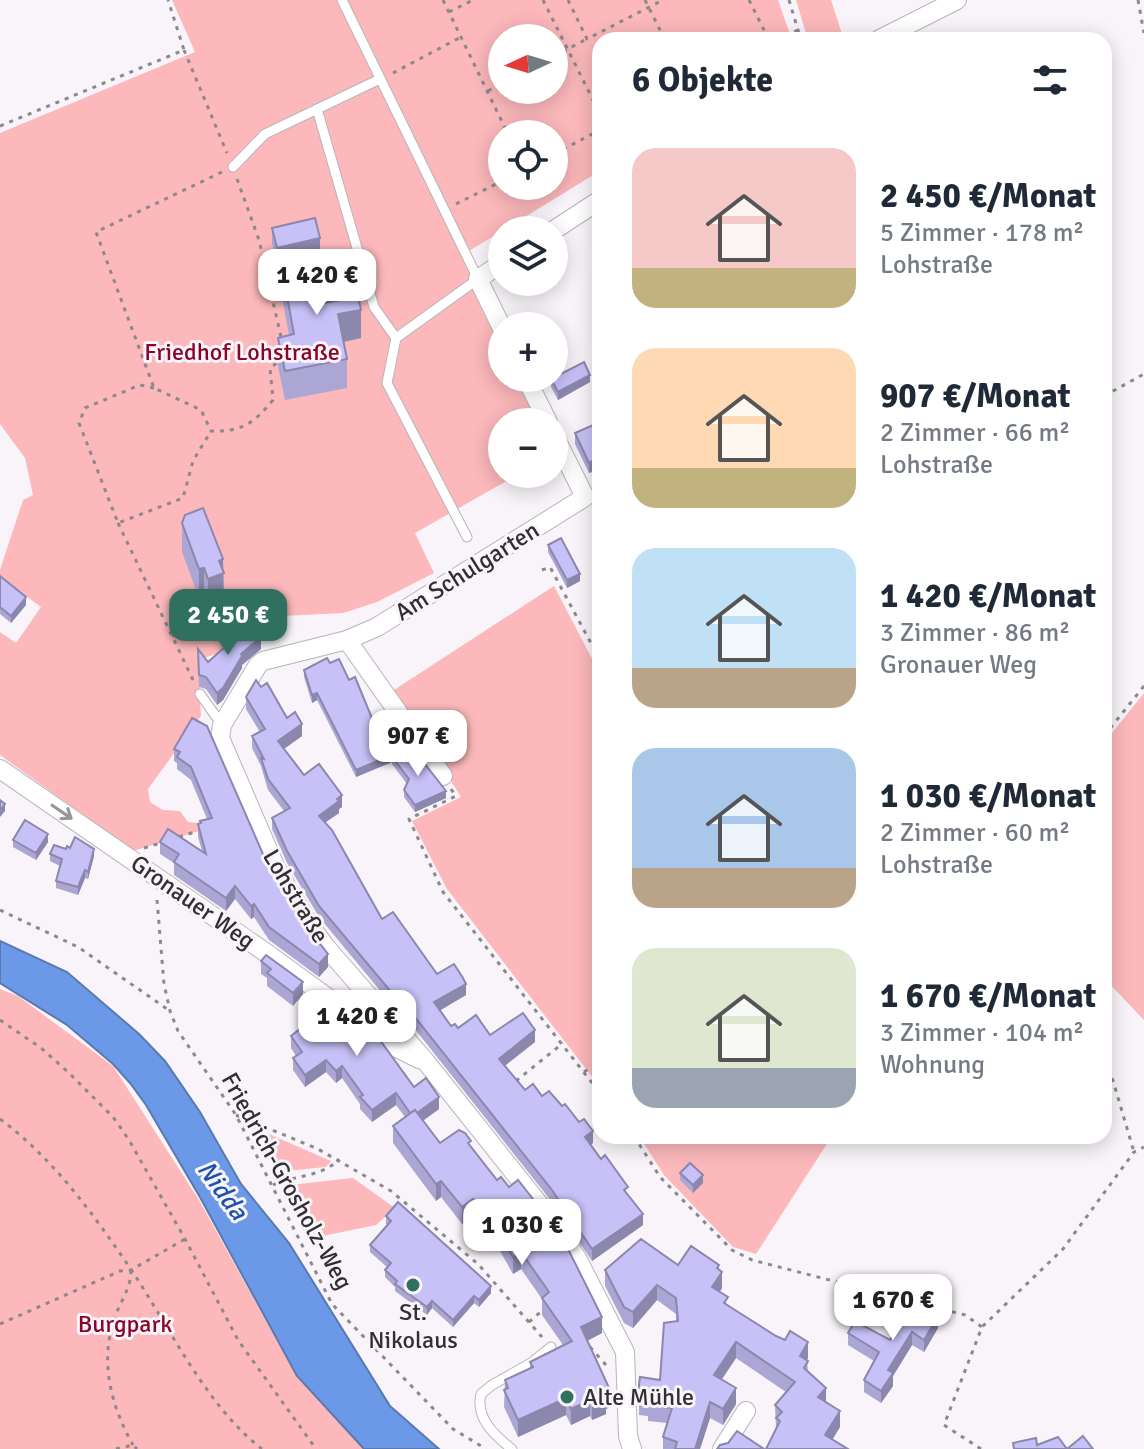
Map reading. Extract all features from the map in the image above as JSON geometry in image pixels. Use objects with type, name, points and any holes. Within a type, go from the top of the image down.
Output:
[{"type":"street","points":[[894,32],[957,0]]},
{"type":"street","points":[[568,221],[592,205]]},
{"type":"street","points":[[488,272],[478,279],[494,312]]},
{"type":"street","name":"Am Schulgarten","points":[[347,640],[377,627],[585,497],[568,463]]},
{"type":"street","points":[[222,725],[263,661],[347,640],[443,776]]},
{"type":"street","name":"Lohstraße","points":[[222,725],[220,738],[223,749],[264,843],[297,904],[325,946],[426,1062],[543,1209],[577,1258],[623,1344],[630,1448]]},
{"type":"street","name":"Gronauer Weg","points":[[0,769],[397,1048],[426,1062]]},
{"type":"street","points":[[722,1449],[746,1411]]},
{"type":"lane","points":[[342,0],[478,279],[396,338],[387,383],[467,537]]},
{"type":"lane","points":[[233,167],[265,134],[380,79]]},
{"type":"lane","points":[[317,109],[374,307],[396,338]]},
{"type":"lane","points":[[200,694],[222,725]]},
{"type":"lane","points":[[512,1449],[498,1439],[482,1415],[481,1394],[551,1347]]},
{"type":"path","points":[[168,0],[184,50],[233,167],[259,240],[282,342]]},
{"type":"path","points":[[443,0],[501,120]]},
{"type":"path","points":[[449,12],[473,0]]},
{"type":"path","points":[[543,0],[555,24]]},
{"type":"path","points":[[568,0],[587,39]]},
{"type":"path","points":[[645,0],[661,32]]},
{"type":"path","points":[[601,32],[663,0]]},
{"type":"path","points":[[749,0],[765,32]]},
{"type":"path","points":[[789,0],[798,30],[794,32]]},
{"type":"path","points":[[1138,0],[1144,33]]},
{"type":"path","points":[[592,36],[568,49],[592,98]]},
{"type":"path","points":[[380,79],[461,37]]},
{"type":"path","points":[[0,126],[184,50]]},
{"type":"path","points":[[568,147],[592,134]]},
{"type":"path","points":[[154,388],[96,232],[233,167]]},
{"type":"path","points":[[444,210],[488,188]]},
{"type":"path","points":[[211,431],[233,432],[259,417],[273,400],[270,368],[285,356]]},
{"type":"path","points":[[1112,392],[1144,374]]},
{"type":"path","points":[[200,694],[118,523],[79,423],[85,408],[140,385],[154,388],[201,410],[211,431]]},
{"type":"path","points":[[118,523],[183,498],[193,461],[211,431]]},
{"type":"path","points":[[542,570],[550,567],[592,645]]},
{"type":"path","points":[[172,636],[217,612]]},
{"type":"path","points":[[1112,726],[1144,686]]},
{"type":"path","points":[[443,776],[456,796],[409,819],[443,892],[592,1082]]},
{"type":"path","points":[[124,854],[209,828]]},
{"type":"path","name":"Friedrich-Grosholz-Weg","points":[[156,876],[170,1011],[178,1031],[236,1115],[332,1304],[453,1429],[486,1449]]},
{"type":"path","points":[[0,910],[78,947],[170,1011]]},
{"type":"path","points":[[0,1020],[41,1048],[113,1117],[185,1239],[238,1340],[316,1449]]},
{"type":"path","points":[[509,1087],[563,1043]]},
{"type":"path","points":[[584,1072],[592,1066]]},
{"type":"path","points":[[1112,1077],[1134,1152]]},
{"type":"path","points":[[236,1115],[339,1159],[391,1191],[461,1248],[551,1347]]},
{"type":"path","points":[[0,1119],[47,1159],[131,1270],[178,1346],[231,1420],[262,1449]]},
{"type":"path","points":[[639,1144],[660,1177],[732,1250],[752,1260],[965,1315],[982,1327]]},
{"type":"path","points":[[981,1449],[944,1425],[982,1327],[1063,1249],[1134,1152],[1144,1147]]},
{"type":"path","points":[[273,1185],[290,1177],[327,1171],[339,1159]]},
{"type":"path","points":[[0,1324],[120,1271],[131,1270],[185,1239]]},
{"type":"path","points":[[116,1449],[135,1447],[114,1405],[108,1367],[110,1333],[131,1285],[131,1270]]},
{"type":"path","points":[[529,1322],[547,1307]]},
{"type":"path","points":[[587,1344],[606,1365],[615,1384],[627,1390]]},
{"type":"green space","name":"Friedhof Lohstraße","points":[[172,0],[778,0],[789,32],[592,32],[592,176],[568,191],[568,120],[488,120],[488,200],[552,200],[526,216],[488,216],[488,239],[464,254],[490,312],[488,392],[526,392],[534,408],[488,408],[488,488],[494,488],[415,533],[434,573],[377,602],[343,613],[262,617],[219,653],[198,660],[201,716],[148,789],[150,802],[163,810],[180,811],[188,822],[219,825],[133,851],[0,755],[0,632],[16,643],[41,607],[0,577],[23,500],[33,495],[25,458],[0,424],[0,133],[195,52]]},
{"type":"green space","points":[[796,0],[831,0],[841,32],[806,32]]},
{"type":"green space","points":[[554,586],[592,659],[592,1077],[447,889],[412,821],[461,797],[394,690]]},
{"type":"green space","points":[[1144,693],[1144,1020],[1112,986],[1112,733]]},
{"type":"green space","name":"Burgpark","points":[[0,989],[18,996],[113,1066],[199,1200],[297,1377],[363,1449],[0,1449]]},
{"type":"green space","points":[[255,1128],[331,1161],[326,1167],[281,1168],[268,1158],[254,1134]]},
{"type":"green space","points":[[644,1144],[827,1144],[756,1254],[733,1247],[664,1175]]},
{"type":"green space","points":[[353,1178],[395,1208],[376,1225],[308,1239],[285,1191],[299,1184]]},
{"type":"water","name":"Nidda","points":[[0,941],[67,972],[139,1034],[165,1061],[200,1112],[241,1184],[289,1243],[390,1406],[439,1449],[364,1449],[297,1376],[146,1105],[113,1064],[67,1025],[0,983]]},
{"type":"building","points":[[315,218],[320,238],[277,248],[272,228]]},
{"type":"building","points":[[349,252],[361,310],[338,314],[347,359],[285,371],[278,338],[294,334],[282,269],[306,264],[314,305],[341,300],[332,255]]},
{"type":"building","points":[[584,362],[590,375],[568,387],[568,370]]},
{"type":"building","points":[[592,426],[592,461],[589,463],[575,433]]},
{"type":"building","points":[[203,508],[223,559],[219,561],[224,573],[208,579],[204,568],[199,569],[182,523],[185,515]]},
{"type":"building","points":[[561,538],[580,574],[567,580],[548,545]]},
{"type":"building","points":[[0,576],[26,597],[11,616],[0,607]]},
{"type":"building","points":[[250,620],[261,637],[241,654],[223,688],[217,693],[206,677],[199,675],[198,649],[208,662],[235,638],[231,632]]},
{"type":"building","points":[[327,658],[330,663],[339,659],[349,680],[355,677],[376,728],[381,726],[394,754],[356,770],[317,693],[312,695],[304,670]]},
{"type":"building","points":[[256,680],[261,687],[267,683],[287,718],[295,712],[302,724],[278,741],[304,775],[319,764],[342,795],[337,799],[339,801],[319,816],[332,830],[382,919],[393,912],[437,974],[454,964],[463,978],[466,984],[434,1002],[451,1026],[455,1024],[458,1028],[476,1015],[490,1035],[523,1013],[535,1030],[499,1059],[525,1090],[533,1084],[542,1096],[549,1091],[562,1106],[565,1104],[579,1122],[584,1119],[592,1130],[585,1137],[601,1159],[605,1155],[628,1187],[624,1190],[643,1214],[592,1249],[552,1190],[399,997],[397,999],[319,906],[272,818],[290,808],[268,779],[261,758],[264,759],[252,736],[265,729],[246,697]]},
{"type":"building","points":[[192,718],[207,726],[266,861],[299,917],[328,954],[319,964],[269,927],[254,904],[251,906],[235,886],[226,898],[174,862],[179,854],[160,842],[168,829],[206,854],[198,824],[212,818],[191,767],[177,757],[180,752],[174,749]]},
{"type":"building","points":[[407,746],[446,791],[415,805],[404,790],[409,779],[392,757]]},
{"type":"building","points":[[25,820],[48,834],[36,853],[13,840]]},
{"type":"building","points":[[75,837],[94,849],[88,872],[85,870],[78,887],[56,881],[62,859],[50,854],[54,845],[70,848]]},
{"type":"building","points":[[266,955],[303,982],[293,993],[267,973],[271,969],[261,961]]},
{"type":"building","points":[[323,997],[373,1038],[377,1036],[414,1087],[426,1078],[439,1097],[417,1113],[415,1110],[410,1113],[396,1093],[372,1110],[360,1097],[363,1095],[342,1066],[336,1071],[326,1060],[305,1075],[293,1058],[302,1052],[291,1036],[306,1024],[303,1021]]},
{"type":"building","points":[[415,1110],[440,1143],[459,1130],[465,1133],[471,1141],[468,1143],[497,1180],[501,1177],[509,1187],[518,1180],[567,1247],[602,1317],[581,1327],[610,1390],[604,1392],[606,1397],[571,1409],[566,1398],[518,1420],[504,1390],[508,1388],[505,1380],[533,1367],[530,1362],[572,1341],[542,1298],[549,1292],[521,1252],[513,1257],[473,1199],[462,1207],[441,1181],[436,1184],[393,1126]]},
{"type":"building","points":[[690,1163],[703,1175],[693,1185],[680,1173]]},
{"type":"building","points":[[398,1202],[491,1286],[479,1300],[474,1296],[453,1320],[432,1301],[427,1307],[395,1284],[397,1281],[385,1270],[391,1263],[370,1245],[391,1221],[386,1216]]},
{"type":"building","points":[[641,1239],[678,1265],[691,1246],[719,1265],[717,1268],[722,1272],[712,1287],[728,1297],[724,1303],[776,1336],[785,1340],[790,1331],[808,1342],[800,1356],[808,1361],[804,1368],[826,1388],[818,1397],[840,1411],[825,1435],[848,1449],[766,1449],[780,1421],[776,1418],[782,1412],[775,1405],[795,1382],[736,1342],[714,1375],[736,1388],[723,1409],[710,1402],[695,1449],[675,1449],[677,1442],[663,1437],[672,1408],[648,1405],[648,1401],[639,1400],[639,1384],[640,1377],[660,1380],[664,1323],[678,1321],[676,1298],[657,1285],[633,1312],[624,1307],[605,1270]]},
{"type":"building","points":[[913,1301],[938,1316],[924,1340],[912,1332],[888,1370],[893,1373],[881,1391],[864,1380],[879,1352],[848,1333],[855,1321],[890,1340]]},
{"type":"building","points":[[737,1431],[764,1449],[717,1449],[728,1443]]},
{"type":"building","points":[[1083,1436],[1093,1449],[1067,1449]]},
{"type":"building","points":[[1058,1437],[1067,1449],[1014,1449],[1013,1443],[1036,1438],[1037,1445]]},
{"type":"place","name":"St. Nikolaus","points":[[413,1285]]},
{"type":"place","name":"Alte Mühle","points":[[567,1397]]}]
